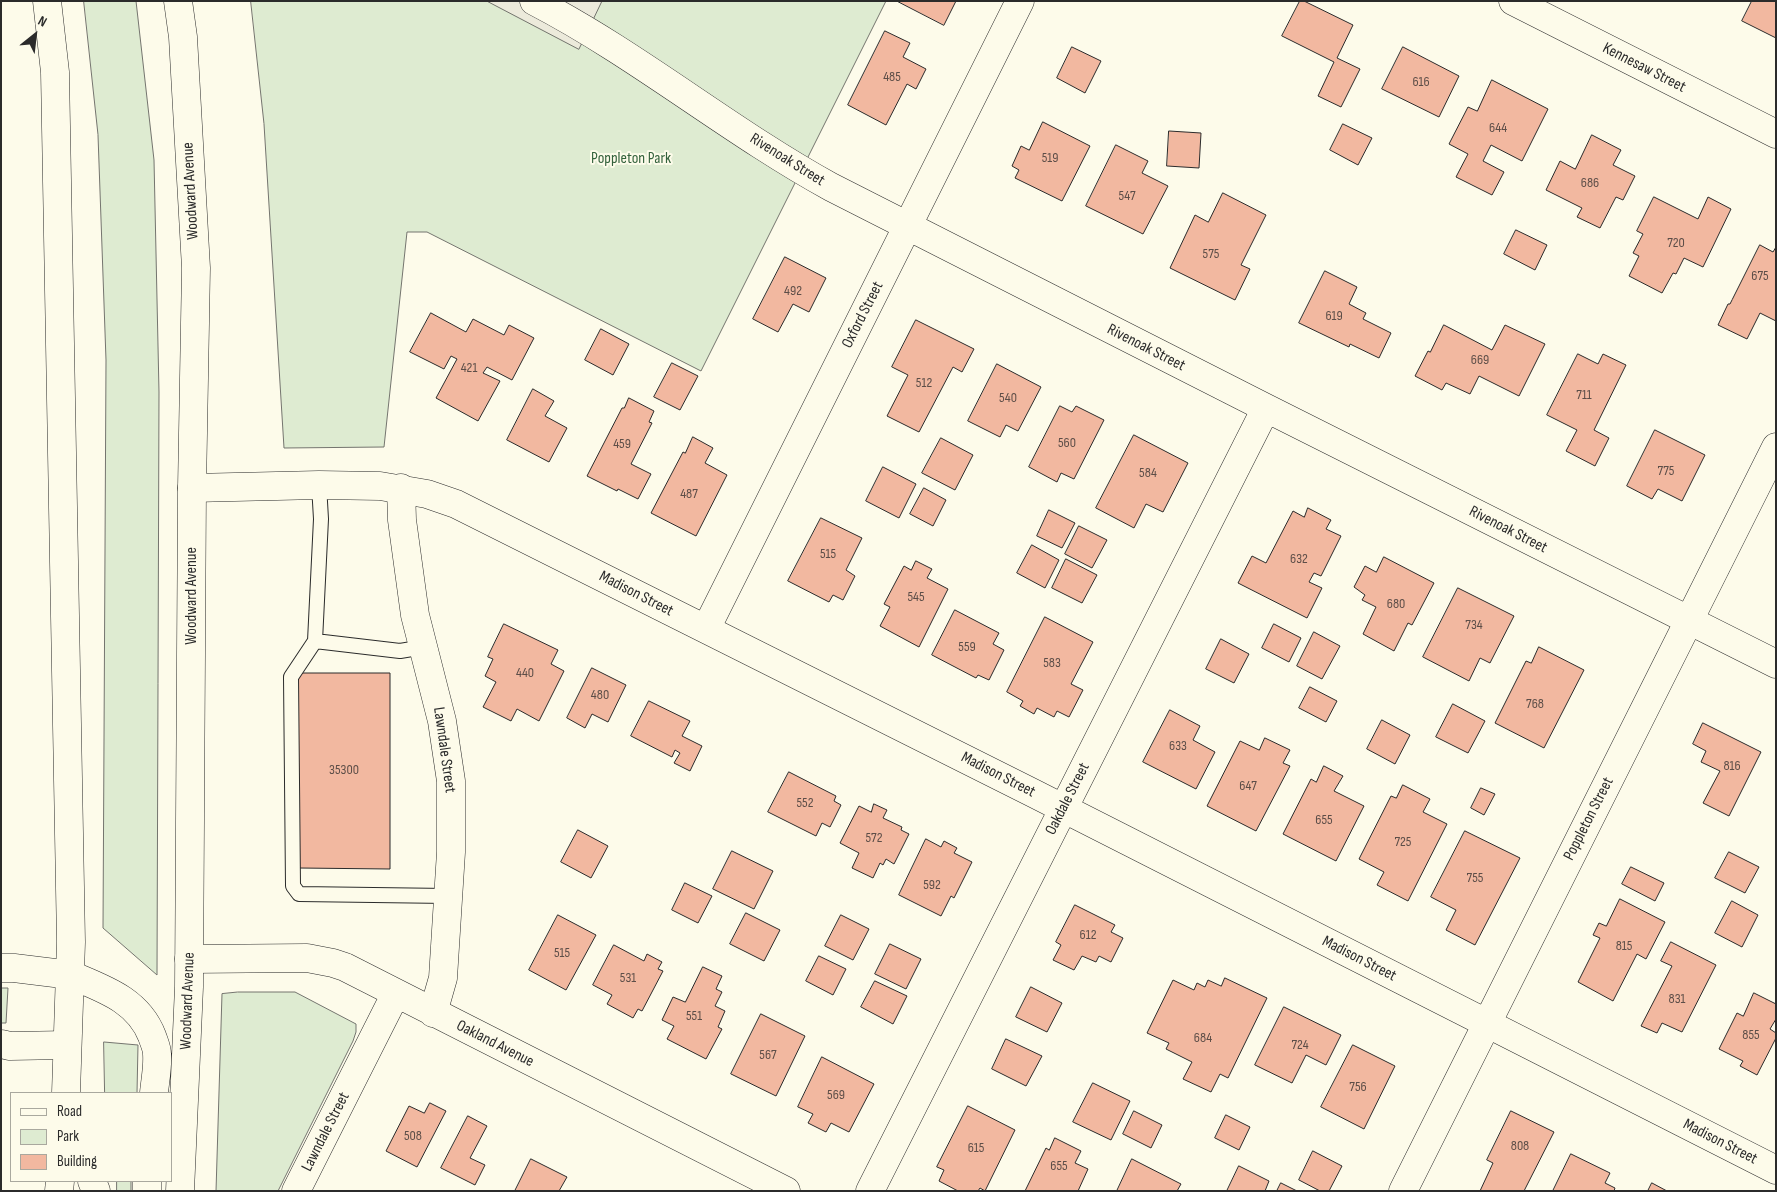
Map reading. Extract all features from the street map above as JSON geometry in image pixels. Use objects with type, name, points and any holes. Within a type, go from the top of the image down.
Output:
[{"type":"street","points":[[47,1],[55,72],[71,975],[66,1092]]},
{"type":"street","name":"Woodward Avenue","points":[[178,1],[183,37],[196,268],[192,488],[189,959],[180,1191]]},
{"type":"street","name":"Rivenoak Street","points":[[534,1],[618,49],[801,170],[907,226],[1266,408],[1776,664]]},
{"type":"street","name":"Oxford Street","points":[[706,629],[1020,1]]},
{"type":"street","name":"Kennesaw Street","points":[[1513,1],[1776,134]]},
{"type":"street","name":"Oakdale Street","points":[[870,1191],[1266,408]]},
{"type":"street","name":"Poppleton Street","points":[[1403,1191],[1776,447]]},
{"type":"street","name":"Madison Street","points":[[192,488],[358,485],[401,488],[427,494],[456,504],[1063,808],[1776,1170]]},
{"type":"street","name":"Lawndale Street","points":[[401,488],[402,520],[415,615],[442,721],[451,781],[451,852],[443,978],[433,1013]]},
{"type":"street","name":"Oakland Avenue","points":[[189,959],[307,958],[345,967],[786,1191]]},
{"type":"street","points":[[1,968],[71,975],[124,1000],[137,1011],[148,1026],[158,1052],[154,1092]]},
{"type":"street","name":"Lawndale Street","points":[[296,1191],[396,993]]},
{"type":"street","points":[[1,1044],[10,1046],[67,1045]]},
{"type":"lane","points":[[319,485],[320,519],[315,641],[291,677],[292,886],[300,894],[448,896]]},
{"type":"lane","points":[[315,641],[400,651],[424,647]]},
{"type":"green space","points":[[84,1],[136,1],[154,160],[159,392],[157,975],[103,928],[106,360],[98,135]]},
{"type":"green space","name":"Poppleton Park","points":[[251,1],[886,1],[701,371],[427,232],[407,232],[384,447],[284,448],[264,124]]},
{"type":"green space","points":[[1,988],[8,988],[6,1023],[1,1023]]},
{"type":"green space","points":[[238,992],[295,992],[356,1024],[353,1041],[278,1191],[216,1191],[222,994]]},
{"type":"green space","points":[[104,1042],[138,1045],[137,1092],[105,1092]]},
{"type":"green space","points":[[117,1182],[131,1182],[131,1191],[117,1191]]},
{"type":"shaded area","points":[[487,1],[602,1],[579,49]]},
{"type":"building","points":[[897,1],[956,1],[944,25]]},
{"type":"building","points":[[1300,1],[1304,1],[1353,25],[1337,58],[1360,69],[1341,107],[1318,96],[1334,62],[1282,36]]},
{"type":"building","points":[[1752,1],[1776,1],[1776,38],[1742,21]]},
{"type":"building","points":[[885,31],[910,43],[903,57],[926,69],[916,89],[907,84],[886,125],[848,105]]},
{"type":"building","points":[[1072,47],[1101,61],[1085,93],[1057,78]]},
{"type":"building","points":[[1403,47],[1459,76],[1439,117],[1382,89]]},
{"type":"building","points":[[1492,80],[1548,109],[1522,161],[1491,145],[1483,161],[1504,172],[1492,195],[1456,177],[1468,154],[1449,144],[1468,107],[1477,111]]},
{"type":"building","points":[[1043,122],[1090,146],[1062,201],[1015,178],[1019,170],[1012,166],[1021,146],[1029,150]]},
{"type":"building","points":[[1343,124],[1372,138],[1358,165],[1330,150]]},
{"type":"building","points":[[1169,131],[1201,133],[1199,168],[1167,166]]},
{"type":"building","points":[[1592,135],[1621,150],[1613,165],[1635,176],[1623,200],[1616,197],[1600,228],[1577,217],[1582,208],[1546,190],[1560,161],[1575,169]]},
{"type":"building","points":[[1116,145],[1148,161],[1142,173],[1168,186],[1143,234],[1086,206]]},
{"type":"building","points":[[1223,193],[1266,215],[1241,265],[1250,269],[1235,300],[1170,268],[1195,215],[1208,222]]},
{"type":"building","points":[[1654,197],[1698,219],[1708,197],[1731,209],[1703,267],[1684,258],[1676,274],[1673,273],[1662,293],[1629,276],[1639,256],[1633,253],[1643,234],[1637,231]]},
{"type":"building","points":[[1516,230],[1547,245],[1535,270],[1504,254]]},
{"type":"building","points":[[1760,245],[1773,252],[1776,247],[1776,321],[1760,313],[1747,339],[1718,325]]},
{"type":"building","points":[[785,257],[826,278],[809,312],[793,304],[778,332],[753,319]]},
{"type":"building","points":[[1325,271],[1357,287],[1349,304],[1366,313],[1363,319],[1391,333],[1379,358],[1350,344],[1349,347],[1299,323]]},
{"type":"building","points":[[431,313],[466,332],[473,319],[504,335],[509,325],[534,338],[512,380],[487,367],[483,373],[500,381],[478,421],[436,398],[457,359],[451,356],[444,369],[410,352]]},
{"type":"building","points":[[916,320],[974,349],[962,372],[953,367],[919,432],[887,416],[908,375],[892,367]]},
{"type":"building","points":[[1444,325],[1492,350],[1505,325],[1545,344],[1519,396],[1479,376],[1470,394],[1446,383],[1442,390],[1415,376]]},
{"type":"building","points":[[601,329],[629,344],[613,375],[585,360]]},
{"type":"building","points":[[1578,354],[1598,364],[1603,354],[1626,365],[1594,430],[1609,438],[1595,466],[1566,451],[1577,430],[1547,415]]},
{"type":"building","points":[[672,363],[698,376],[680,410],[654,397]]},
{"type":"building","points":[[997,364],[1041,387],[1018,431],[1006,425],[1000,437],[968,421]]},
{"type":"building","points":[[533,389],[554,401],[545,416],[567,428],[549,462],[507,440]]},
{"type":"building","points":[[629,398],[654,411],[649,422],[652,423],[631,464],[651,474],[638,499],[587,476]]},
{"type":"building","points":[[1060,406],[1072,412],[1076,406],[1104,420],[1074,479],[1061,473],[1057,482],[1029,467]]},
{"type":"building","points":[[1655,430],[1705,455],[1682,501],[1658,489],[1652,499],[1627,486]]},
{"type":"building","points":[[1134,435],[1188,463],[1163,512],[1146,504],[1134,528],[1096,508]]},
{"type":"building","points":[[693,437],[713,448],[705,463],[727,475],[696,536],[651,513]]},
{"type":"building","points":[[941,438],[973,455],[955,490],[922,473]]},
{"type":"building","points":[[883,467],[916,484],[899,518],[866,501]]},
{"type":"building","points":[[924,488],[946,500],[933,526],[910,514]]},
{"type":"building","points":[[1308,508],[1331,520],[1326,529],[1341,536],[1321,576],[1314,573],[1309,582],[1322,588],[1307,618],[1238,583],[1252,556],[1266,563],[1293,511],[1304,517]]},
{"type":"building","points":[[1049,510],[1075,523],[1062,548],[1037,536]]},
{"type":"building","points":[[821,518],[862,538],[846,570],[855,576],[843,600],[833,595],[829,602],[788,581]]},
{"type":"building","points":[[1079,526],[1107,540],[1092,568],[1065,554]]},
{"type":"building","points":[[1032,545],[1059,560],[1045,588],[1017,573]]},
{"type":"building","points":[[1384,557],[1434,583],[1412,625],[1408,623],[1394,651],[1363,634],[1376,607],[1362,600],[1365,595],[1354,587],[1365,566],[1376,572]]},
{"type":"building","points":[[1066,559],[1097,575],[1082,603],[1052,588]]},
{"type":"building","points":[[916,561],[932,569],[927,578],[948,589],[919,647],[880,626],[890,607],[884,604],[904,566],[911,570]]},
{"type":"building","points":[[1458,588],[1514,616],[1490,663],[1480,658],[1469,681],[1423,657]]},
{"type":"building","points":[[955,610],[999,633],[993,644],[1004,650],[989,680],[978,675],[976,678],[932,655]]},
{"type":"building","points":[[1045,617],[1093,642],[1071,684],[1083,690],[1069,717],[1057,711],[1054,717],[1037,708],[1034,714],[1020,706],[1023,701],[1007,692]]},
{"type":"building","points":[[504,624],[558,650],[551,664],[564,671],[539,721],[517,709],[511,721],[483,707],[496,682],[485,676],[493,659],[488,657]]},
{"type":"building","points":[[1274,624],[1301,638],[1289,662],[1262,648]]},
{"type":"building","points":[[1314,632],[1340,646],[1322,679],[1297,666]]},
{"type":"building","points":[[1221,639],[1249,654],[1234,683],[1206,669]]},
{"type":"building","points":[[1539,647],[1584,670],[1544,748],[1495,723],[1526,661],[1531,663]]},
{"type":"building","points":[[592,668],[626,685],[608,722],[592,714],[585,728],[567,718]]},
{"type":"building","points":[[298,673],[390,673],[390,869],[298,868]]},
{"type":"building","points":[[1310,687],[1337,701],[1326,722],[1299,708]]},
{"type":"building","points":[[649,701],[690,721],[682,736],[702,746],[690,771],[674,763],[680,753],[675,750],[672,757],[631,736]]},
{"type":"building","points":[[1453,704],[1485,721],[1468,753],[1436,737]]},
{"type":"building","points":[[1170,710],[1200,726],[1193,740],[1215,752],[1196,789],[1143,762]]},
{"type":"building","points":[[1382,720],[1410,735],[1395,764],[1367,749]]},
{"type":"building","points":[[1703,723],[1761,752],[1729,816],[1703,803],[1720,771],[1701,762],[1706,751],[1693,744]]},
{"type":"building","points":[[1265,738],[1290,750],[1283,763],[1290,766],[1256,831],[1207,806],[1240,741],[1259,750]]},
{"type":"building","points":[[1324,766],[1343,776],[1334,791],[1364,806],[1336,861],[1283,834],[1311,779],[1316,782]]},
{"type":"building","points":[[789,772],[836,796],[834,801],[841,805],[830,827],[822,823],[816,836],[768,812]]},
{"type":"building","points":[[1403,785],[1430,799],[1423,812],[1447,824],[1408,901],[1377,885],[1384,872],[1359,859],[1391,796],[1396,798]]},
{"type":"building","points":[[1481,788],[1495,794],[1484,815],[1471,808]]},
{"type":"building","points":[[874,804],[887,810],[883,818],[902,827],[901,830],[909,834],[894,864],[886,859],[883,865],[880,863],[873,878],[852,868],[859,853],[840,843],[859,806],[871,812]]},
{"type":"building","points":[[578,830],[608,846],[591,878],[561,862]]},
{"type":"building","points":[[1465,831],[1520,858],[1475,945],[1446,930],[1456,910],[1431,897]]},
{"type":"building","points":[[926,839],[941,847],[944,841],[957,848],[954,853],[972,862],[954,898],[951,896],[941,916],[899,895]]},
{"type":"building","points":[[732,851],[773,871],[754,909],[713,889]]},
{"type":"building","points":[[1729,852],[1759,867],[1745,893],[1715,878]]},
{"type":"building","points":[[1631,867],[1664,883],[1655,901],[1622,884]]},
{"type":"building","points":[[685,883],[712,896],[698,923],[672,910]]},
{"type":"building","points":[[1620,899],[1665,922],[1646,959],[1637,954],[1613,1001],[1578,982],[1600,938],[1593,935],[1599,923],[1606,926]]},
{"type":"building","points":[[1732,901],[1758,915],[1742,947],[1715,933]]},
{"type":"building","points":[[1075,905],[1115,925],[1111,932],[1123,938],[1111,962],[1099,956],[1096,962],[1082,956],[1074,970],[1053,960],[1061,945],[1056,942]]},
{"type":"building","points":[[746,913],[780,930],[764,961],[730,944]]},
{"type":"building","points":[[558,915],[596,935],[566,990],[529,970]]},
{"type":"building","points":[[841,915],[869,929],[853,960],[825,946]]},
{"type":"building","points":[[1671,942],[1716,965],[1682,1032],[1662,1023],[1657,1033],[1641,1026],[1672,966],[1661,961]]},
{"type":"building","points":[[890,944],[921,959],[906,989],[875,974]]},
{"type":"building","points":[[614,945],[644,961],[647,954],[662,962],[658,969],[663,971],[642,1011],[638,1009],[633,1018],[607,1004],[612,995],[593,985]]},
{"type":"building","points":[[819,956],[846,969],[833,995],[806,981]]},
{"type":"building","points":[[703,967],[722,976],[716,989],[722,992],[715,1006],[725,1011],[718,1027],[722,1029],[706,1059],[667,1039],[674,1026],[662,1020],[673,997],[685,1002]]},
{"type":"building","points":[[1225,978],[1267,998],[1228,1078],[1220,1074],[1211,1092],[1183,1079],[1192,1062],[1166,1049],[1169,1043],[1147,1033],[1173,980],[1194,990],[1197,983],[1205,987],[1208,980],[1221,986]]},
{"type":"building","points":[[875,981],[907,996],[893,1024],[861,1007]]},
{"type":"building","points":[[1031,987],[1062,1003],[1047,1032],[1016,1017]]},
{"type":"building","points":[[1754,993],[1776,1004],[1776,1019],[1770,1029],[1776,1033],[1776,1038],[1757,1075],[1740,1066],[1743,1061],[1719,1049],[1737,1013],[1743,1016]]},
{"type":"building","points":[[1284,1007],[1341,1035],[1326,1065],[1306,1055],[1292,1083],[1255,1065]]},
{"type":"building","points":[[761,1014],[805,1036],[776,1096],[731,1074]]},
{"type":"building","points":[[1006,1039],[1042,1056],[1026,1086],[992,1069]]},
{"type":"building","points":[[1353,1045],[1395,1066],[1364,1129],[1321,1107]]},
{"type":"building","points":[[822,1057],[874,1084],[849,1132],[831,1123],[826,1132],[808,1123],[813,1114],[798,1107]]},
{"type":"building","points":[[1093,1083],[1130,1101],[1111,1140],[1073,1122]]},
{"type":"building","points":[[430,1103],[446,1111],[417,1167],[386,1151],[409,1106],[424,1113]]},
{"type":"building","points":[[968,1106],[1015,1130],[985,1191],[980,1188],[978,1191],[958,1191],[939,1181],[944,1170],[937,1167]]},
{"type":"building","points":[[1134,1111],[1162,1125],[1151,1148],[1123,1134]]},
{"type":"building","points":[[1511,1111],[1554,1132],[1524,1191],[1480,1191],[1493,1163],[1487,1160]]},
{"type":"building","points":[[1226,1115],[1250,1127],[1239,1150],[1215,1138]]},
{"type":"building","points":[[468,1116],[487,1126],[470,1158],[485,1165],[475,1185],[441,1168]]},
{"type":"building","points":[[1055,1138],[1081,1151],[1075,1163],[1088,1169],[1078,1191],[1025,1191],[1046,1148],[1049,1150]]},
{"type":"building","points":[[1313,1151],[1342,1166],[1329,1191],[1320,1191],[1299,1180]]},
{"type":"building","points":[[1571,1154],[1610,1173],[1605,1183],[1615,1188],[1614,1191],[1553,1191]]},
{"type":"building","points":[[531,1159],[567,1177],[559,1191],[515,1191]]},
{"type":"building","points":[[1132,1159],[1181,1184],[1177,1191],[1117,1191]]},
{"type":"building","points":[[1239,1166],[1269,1181],[1265,1191],[1227,1191]]},
{"type":"building","points":[[1281,1183],[1297,1191],[1277,1191]]},
{"type":"building","points":[[1652,1183],[1667,1191],[1648,1191]]}]
